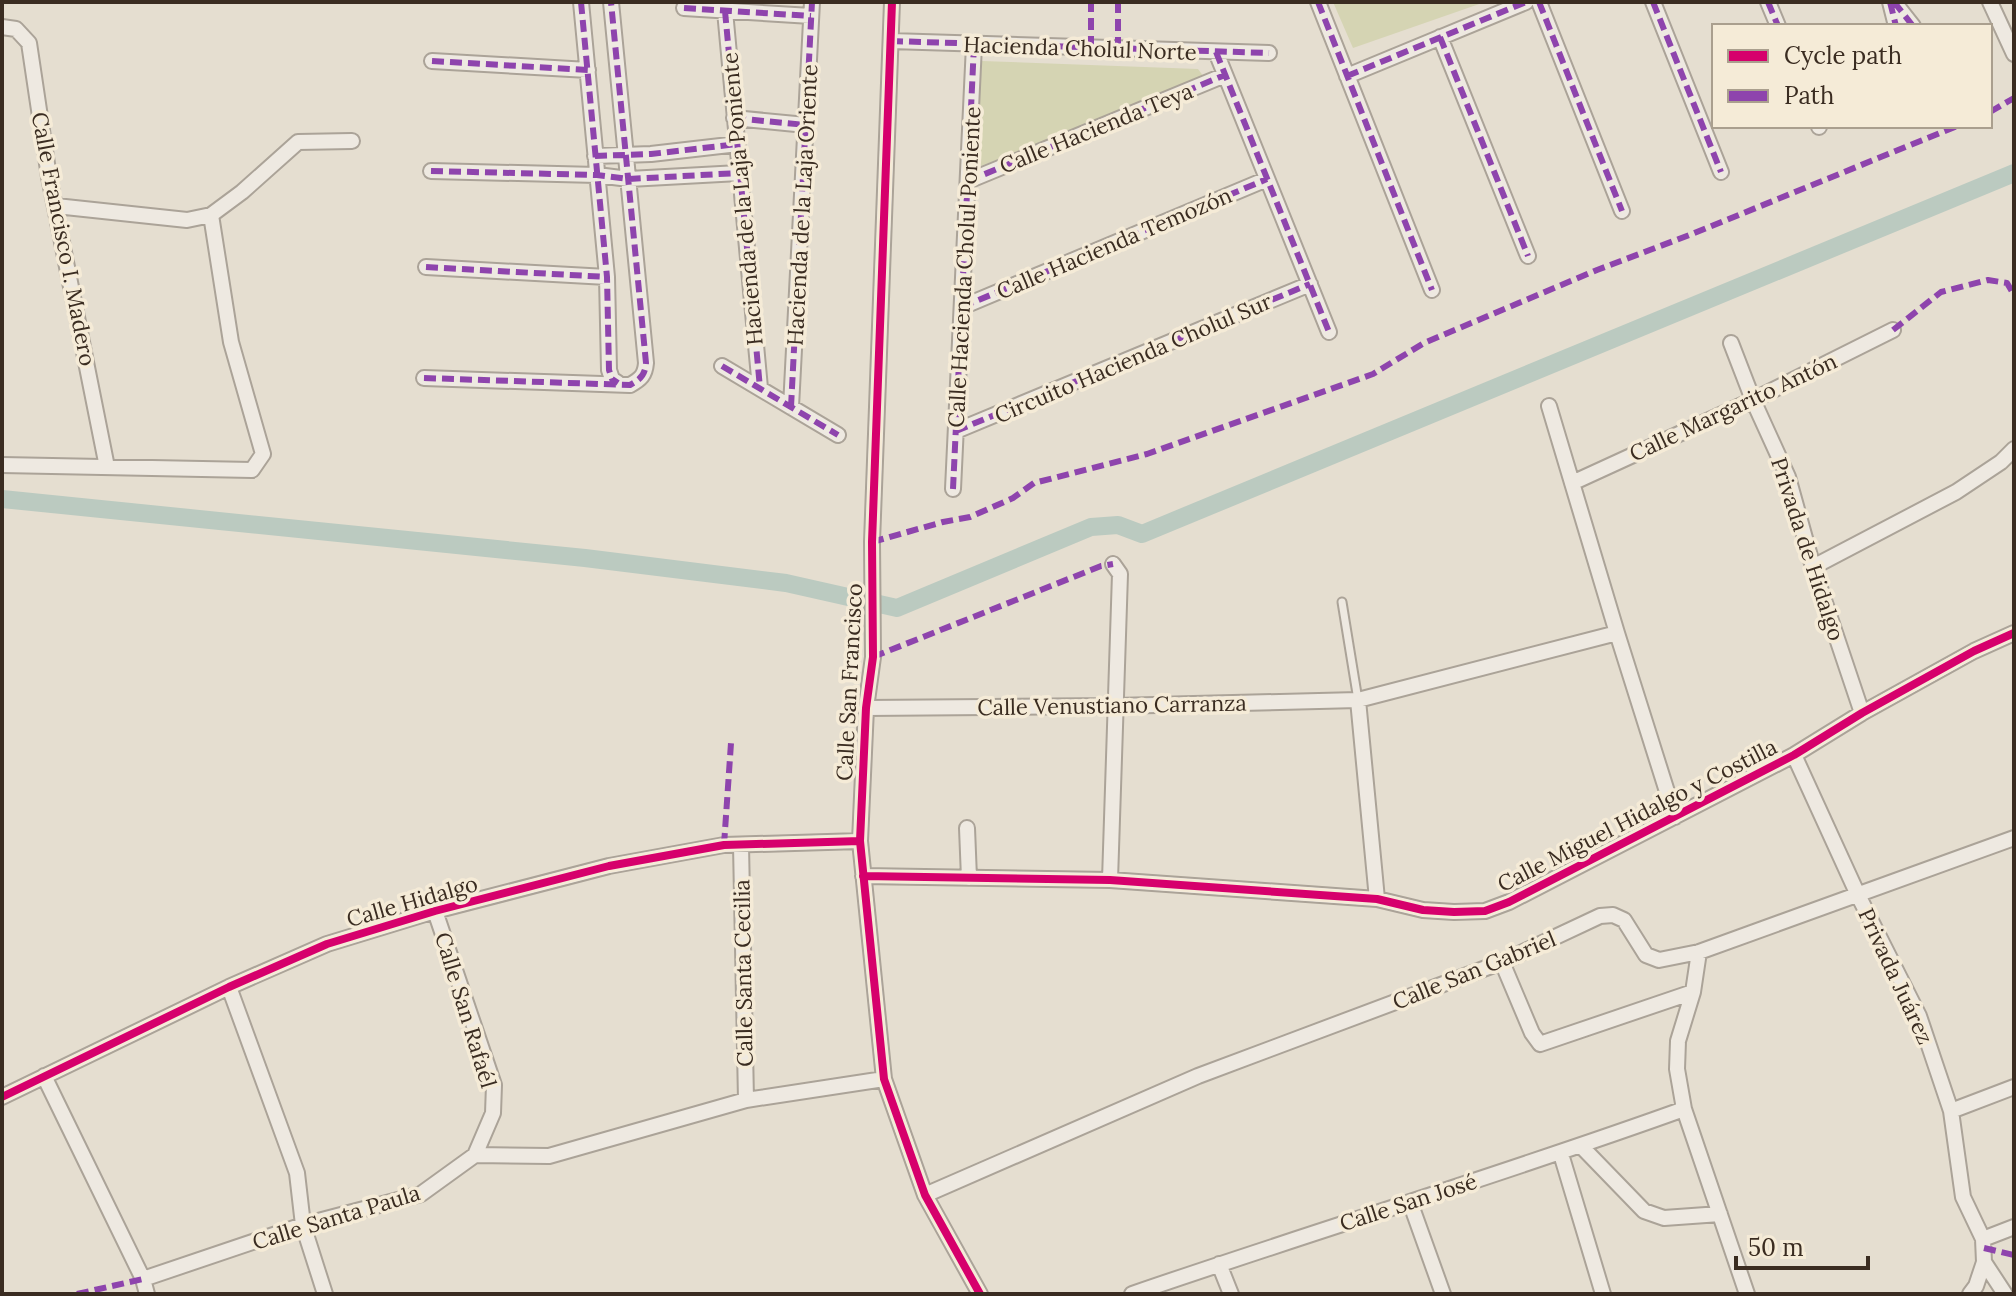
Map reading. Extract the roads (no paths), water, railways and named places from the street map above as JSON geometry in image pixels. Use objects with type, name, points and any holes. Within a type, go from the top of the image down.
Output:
[{"type":"street","points":[[581,2],[607,277],[609,370],[612,379],[618,383]]},
{"type":"street","points":[[424,378],[630,385],[645,374],[611,2]]},
{"type":"street","name":"Calle San Francisco","points":[[892,2],[872,542],[873,657],[866,708],[860,841],[884,1079],[925,1195],[980,1294]]},
{"type":"street","points":[[1318,2],[1432,290]]},
{"type":"street","points":[[1347,76],[1526,2]]},
{"type":"street","points":[[1539,2],[1622,211]]},
{"type":"street","points":[[1653,2],[1721,172]]},
{"type":"street","points":[[1768,2],[1777,24]]},
{"type":"street","points":[[1892,2],[1896,24]]},
{"type":"street","points":[[1892,2],[1911,24]]},
{"type":"street","points":[[1990,2],[2008,24],[2014,54]]},
{"type":"street","points":[[684,8],[725,11],[812,9]]},
{"type":"street","name":"Hacienda de la Laja Oriente","points":[[791,407],[812,9]]},
{"type":"street","name":"Hacienda de la Laja Poniente","points":[[725,11],[760,388]]},
{"type":"street","name":"Calle Francisco I. Madero","points":[[2,27],[16,29],[29,43],[49,177],[107,467]]},
{"type":"street","points":[[1440,37],[1528,256]]},
{"type":"street","name":"Hacienda Cholul Norte","points":[[891,41],[1269,53]]},
{"type":"street","name":"Calle Hacienda Cholul Poniente","points":[[953,489],[974,45]]},
{"type":"street","points":[[1216,52],[1329,332]]},
{"type":"street","points":[[432,61],[588,70]]},
{"type":"street","name":"Calle Hacienda Teya","points":[[968,181],[1225,75]]},
{"type":"street","points":[[734,118],[806,125]]},
{"type":"street","points":[[56,206],[187,220],[211,215],[298,142],[352,141]]},
{"type":"street","points":[[595,156],[738,144]]},
{"type":"street","points":[[431,171],[597,175],[629,179],[739,173]]},
{"type":"street","name":"Calle Hacienda Temozón","points":[[962,307],[1267,179]]},
{"type":"street","points":[[2,465],[252,470],[263,454],[231,342],[211,215]]},
{"type":"street","points":[[426,267],[607,277]]},
{"type":"street","name":"Circuito Hacienda Cholul Sur","points":[[956,431],[1310,284]]},
{"type":"street","name":"Calle Margarito Antón","points":[[1572,483],[1753,400],[1893,330]]},
{"type":"street","name":"Privada de Hidalgo","points":[[1731,343],[1788,477],[1813,567],[1862,713]]},
{"type":"street","points":[[722,366],[838,435]]},
{"type":"street","points":[[1549,406],[1675,817]]},
{"type":"street","points":[[1813,567],[1956,492],[2001,462],[2014,449]]},
{"type":"street","points":[[1110,880],[1120,574],[1113,564]]},
{"type":"street","name":"Calle Venustiano Carranza","points":[[866,708],[1358,700],[1617,633]]},
{"type":"street","name":"Calle Miguel Hidalgo y Costilla","points":[[863,876],[1110,880],[1377,899],[1423,910],[1485,911],[1509,902],[1794,755],[1862,713],[1974,651],[2014,633]]},
{"type":"street","points":[[1358,700],[1377,899]]},
{"type":"street","name":"Privada Juárez","points":[[1794,755],[1858,895],[1919,1016],[1951,1111],[1963,1197],[1983,1239],[1984,1262]]},
{"type":"street","points":[[967,828],[969,878]]},
{"type":"street","name":"Calle San Gabriel","points":[[925,1195],[1198,1076],[1502,962],[1600,916],[1613,915],[1624,920],[1646,955],[1659,960],[1699,952],[2014,838]]},
{"type":"street","name":"Calle Hidalgo","points":[[2,1097],[229,987],[327,944],[435,911],[609,866],[724,845],[860,841]]},
{"type":"street","name":"Calle Santa Cecilia","points":[[741,845],[746,1100]]},
{"type":"street","name":"Calle San Rafaél","points":[[435,911],[494,1085],[493,1113],[475,1155]]},
{"type":"street","points":[[1699,952],[1693,992],[1678,1041],[1677,1069],[1684,1109],[1747,1294]]},
{"type":"street","points":[[1502,962],[1532,1033],[1540,1044],[1693,992]]},
{"type":"street","points":[[229,987],[297,1173],[303,1225],[325,1294]]},
{"type":"street","name":"Calle Santa Paula","points":[[44,1076],[145,1287],[303,1225],[421,1194],[475,1155]]},
{"type":"street","points":[[475,1155],[549,1156],[746,1100],[884,1079]]},
{"type":"street","points":[[1951,1111],[2014,1087]]},
{"type":"street","name":"Calle San José","points":[[1132,1294],[1561,1154],[1684,1109]]},
{"type":"street","points":[[1581,1146],[1644,1211],[1664,1218],[1720,1214]]},
{"type":"street","points":[[1561,1154],[1603,1294]]},
{"type":"street","points":[[1410,1202],[1443,1294]]},
{"type":"street","points":[[1983,1239],[2014,1227]]},
{"type":"street","points":[[1970,1294],[1984,1262]]},
{"type":"street","points":[[1984,1262],[2005,1294]]},
{"type":"street","points":[[1219,1264],[1231,1294]]},
{"type":"lane","points":[[1342,602],[1358,700]]},
{"type":"waterway","points":[[2,499],[585,558],[786,583],[897,608],[1091,527],[1118,525],[1142,534],[2014,173]]}]
